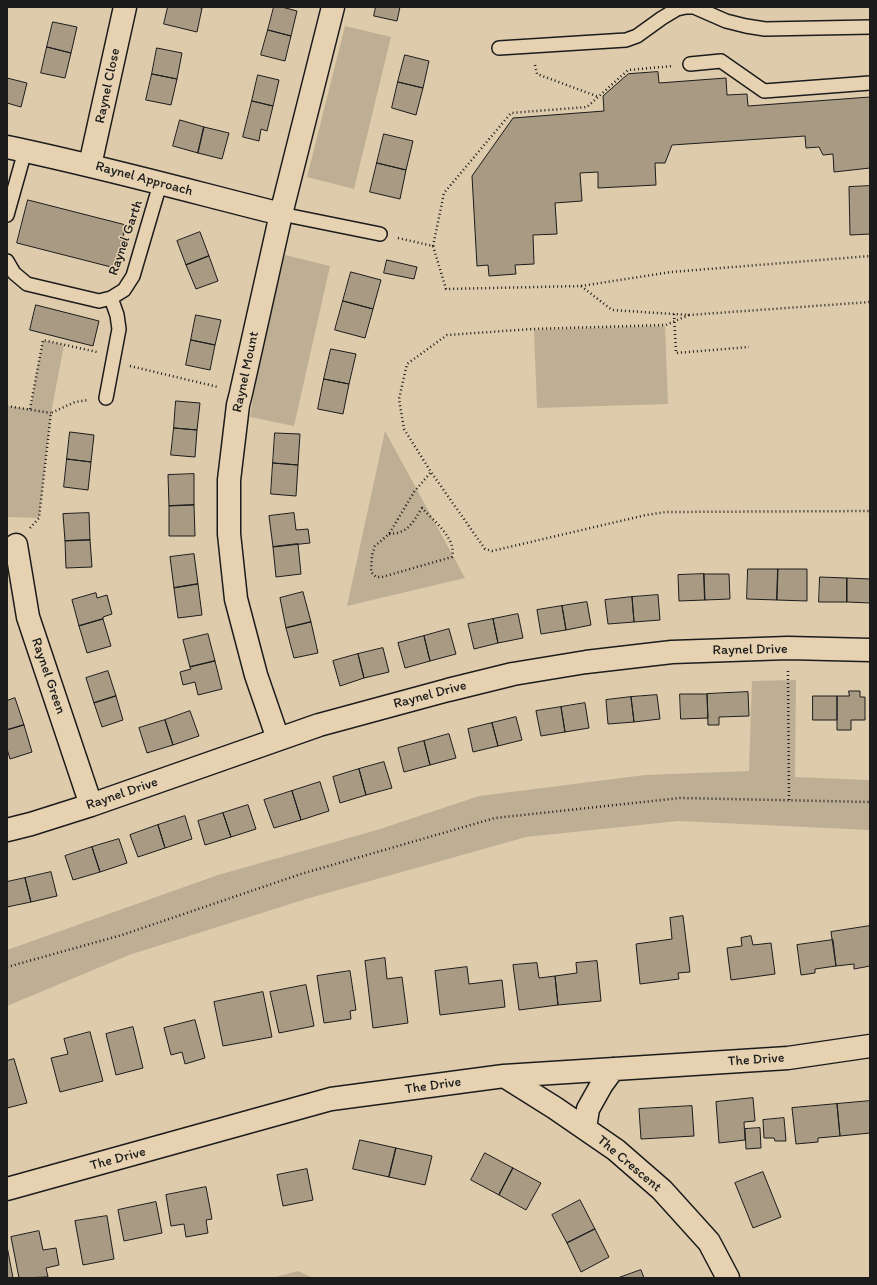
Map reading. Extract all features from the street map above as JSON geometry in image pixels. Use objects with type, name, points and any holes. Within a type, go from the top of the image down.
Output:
[{"type":"street","name":"Raynel Close","points":[[90,165],[125,7]]},
{"type":"street","name":"Raynel Mount","points":[[278,739],[256,675],[236,599],[228,534],[229,480],[238,405],[281,214],[333,7]]},
{"type":"street","name":"Raynel Approach","points":[[16,149],[90,165],[281,214]]},
{"type":"street","name":"Raynel Green","points":[[16,545],[28,617],[92,805]]},
{"type":"street","name":"Raynel Drive","points":[[7,830],[92,805],[319,725],[513,674],[586,662],[672,652],[788,648],[870,650]]},
{"type":"street","name":"The Drive","points":[[7,1189],[331,1100],[504,1076],[788,1058],[870,1046]]},
{"type":"street","points":[[585,1128],[588,1108],[613,1069]]},
{"type":"street","name":"The Crescent","points":[[504,1076],[555,1108],[616,1150],[662,1190],[709,1242],[728,1278]]},
{"type":"lane","points":[[499,48],[626,40],[637,36],[677,9],[686,7],[694,7],[726,21],[765,29],[870,27]]},
{"type":"lane","points":[[690,64],[721,62],[764,91],[870,83]]},
{"type":"lane","points":[[7,215],[16,149]]},
{"type":"lane","name":"Raynel Garth","points":[[111,298],[124,290],[133,276],[160,184]]},
{"type":"lane","points":[[281,214],[380,234]]},
{"type":"lane","points":[[7,261],[14,273],[27,284],[99,301],[111,298],[117,315],[119,330],[106,398]]},
{"type":"path","points":[[533,46],[537,74],[599,97]]},
{"type":"path","points":[[690,64],[628,70],[588,107],[511,113],[444,193],[433,246],[446,289],[581,286],[671,272],[870,256]]},
{"type":"path","points":[[380,234],[433,246]]},
{"type":"path","points":[[581,286],[612,310],[689,315],[870,302]]},
{"type":"path","points":[[674,314],[676,353],[749,347]]},
{"type":"path","points":[[689,315],[666,325],[532,329],[447,335],[407,364],[399,399],[404,428],[431,472],[485,549],[492,551],[646,515],[666,512],[870,511]]},
{"type":"path","points":[[30,409],[43,340],[241,393]]},
{"type":"path","points":[[7,406],[51,413],[75,402],[106,398]]},
{"type":"path","points":[[16,545],[39,518],[51,413]]},
{"type":"path","points":[[389,534],[399,534],[407,530],[422,508],[445,533],[454,550],[452,558],[382,577],[376,577],[371,572],[372,555],[375,546],[389,534],[414,492],[431,472]]},
{"type":"path","points":[[788,648],[789,800]]},
{"type":"path","points":[[7,967],[122,935],[301,874],[495,818],[680,798],[870,802]]},
{"type":"shaded area","points":[[345,26],[391,37],[354,189],[307,177]]},
{"type":"shaded area","points":[[285,255],[330,266],[294,426],[250,417],[257,376]]},
{"type":"shaded area","points":[[665,326],[668,404],[537,408],[534,330]]},
{"type":"shaded area","points":[[43,340],[64,345],[51,413],[39,518],[7,517],[7,406],[30,409]]},
{"type":"shaded area","points":[[385,431],[465,578],[347,606]]},
{"type":"shaded area","points":[[796,680],[795,777],[870,780],[870,830],[678,821],[526,837],[306,899],[129,955],[7,1006],[7,950],[218,875],[377,830],[479,796],[645,775],[749,771],[752,681]]},
{"type":"shaded area","points":[[298,1271],[313,1278],[272,1278]]},
{"type":"building","points":[[168,7],[202,8],[197,32],[164,24]]},
{"type":"building","points":[[274,7],[282,7],[297,11],[291,36],[268,30]]},
{"type":"building","points":[[376,7],[400,7],[397,21],[374,16]]},
{"type":"building","points":[[53,22],[77,27],[71,53],[47,47]]},
{"type":"building","points":[[268,30],[291,36],[285,61],[261,55]]},
{"type":"building","points":[[47,47],[71,53],[65,78],[41,73]]},
{"type":"building","points":[[157,48],[182,53],[177,79],[152,74]]},
{"type":"building","points":[[405,55],[429,61],[423,88],[398,82]]},
{"type":"building","points":[[658,72],[659,83],[726,78],[727,95],[747,94],[748,106],[870,97],[870,168],[834,172],[833,154],[823,155],[819,147],[806,148],[805,136],[672,145],[665,163],[655,163],[656,185],[598,188],[598,172],[580,173],[582,201],[555,203],[557,234],[533,235],[534,264],[515,265],[516,274],[489,276],[488,265],[477,266],[472,176],[513,118],[604,111],[603,96],[628,74]]},
{"type":"building","points":[[152,74],[177,79],[171,105],[146,100]]},
{"type":"building","points":[[258,75],[279,80],[273,106],[252,101]]},
{"type":"building","points":[[7,78],[27,83],[21,107],[7,103]]},
{"type":"building","points":[[398,82],[423,88],[416,115],[392,108]]},
{"type":"building","points":[[252,101],[273,106],[267,131],[261,129],[259,141],[243,137]]},
{"type":"building","points":[[180,120],[204,127],[198,153],[173,146]]},
{"type":"building","points":[[204,127],[229,133],[222,159],[198,153]]},
{"type":"building","points":[[384,134],[413,141],[406,170],[377,163]]},
{"type":"building","points":[[377,163],[406,170],[400,199],[370,192]]},
{"type":"building","points":[[870,186],[870,234],[850,235],[849,187]]},
{"type":"building","points":[[28,200],[126,225],[115,268],[17,243]]},
{"type":"building","points":[[200,232],[209,256],[186,265],[177,241]]},
{"type":"building","points":[[209,256],[218,281],[196,289],[186,265]]},
{"type":"building","points":[[387,260],[417,267],[414,279],[384,273]]},
{"type":"building","points":[[351,272],[381,280],[373,309],[343,301]]},
{"type":"building","points":[[343,301],[373,309],[365,338],[335,330]]},
{"type":"building","points":[[36,305],[99,321],[93,346],[30,330]]},
{"type":"building","points":[[196,315],[221,320],[215,345],[191,340]]},
{"type":"building","points":[[191,340],[215,345],[210,370],[186,365]]},
{"type":"building","points":[[331,349],[356,354],[349,384],[324,379]]},
{"type":"building","points":[[324,379],[349,384],[343,414],[318,409]]},
{"type":"building","points":[[176,401],[200,403],[197,430],[174,428]]},
{"type":"building","points":[[174,428],[197,430],[195,457],[171,455]]},
{"type":"building","points":[[70,432],[94,435],[91,462],[67,459]]},
{"type":"building","points":[[275,433],[300,434],[298,465],[273,463]]},
{"type":"building","points":[[67,459],[91,462],[88,490],[64,487]]},
{"type":"building","points":[[273,463],[298,465],[296,496],[271,494]]},
{"type":"building","points":[[194,474],[194,505],[169,506],[168,475]]},
{"type":"building","points":[[194,505],[195,536],[169,536],[169,506]]},
{"type":"building","points":[[89,513],[90,540],[65,541],[63,514]]},
{"type":"building","points":[[294,513],[296,530],[308,529],[310,543],[273,547],[269,516]]},
{"type":"building","points":[[90,540],[92,567],[66,568],[65,541]]},
{"type":"building","points":[[298,544],[301,574],[276,577],[273,547]]},
{"type":"building","points":[[194,554],[198,584],[174,588],[170,557]]},
{"type":"building","points":[[748,569],[778,569],[777,600],[747,599]]},
{"type":"building","points":[[778,569],[807,569],[807,601],[777,600]]},
{"type":"building","points":[[704,574],[729,574],[730,599],[705,600]]},
{"type":"building","points":[[704,574],[705,600],[679,601],[678,575]]},
{"type":"building","points":[[820,577],[847,578],[847,602],[819,602]]},
{"type":"building","points":[[847,578],[870,579],[870,603],[847,602]]},
{"type":"building","points":[[198,584],[202,615],[178,618],[174,588]]},
{"type":"building","points":[[303,592],[311,622],[286,628],[280,598]]},
{"type":"building","points":[[96,593],[97,598],[107,595],[112,614],[103,617],[103,619],[79,626],[72,600]]},
{"type":"building","points":[[658,595],[660,620],[634,622],[632,597]]},
{"type":"building","points":[[632,597],[634,622],[608,624],[605,600]]},
{"type":"building","points":[[587,602],[591,625],[566,630],[562,606]]},
{"type":"building","points":[[562,606],[566,630],[541,634],[537,610]]},
{"type":"building","points":[[518,614],[523,638],[498,643],[493,619]]},
{"type":"building","points":[[103,619],[111,646],[87,653],[79,626]]},
{"type":"building","points":[[493,619],[498,643],[474,649],[468,624]]},
{"type":"building","points":[[311,622],[318,653],[294,658],[286,628]]},
{"type":"building","points":[[449,629],[456,654],[430,661],[424,636]]},
{"type":"building","points":[[208,634],[215,661],[190,667],[183,640]]},
{"type":"building","points":[[424,636],[430,661],[405,668],[398,643]]},
{"type":"building","points":[[383,648],[389,672],[364,678],[358,654]]},
{"type":"building","points":[[358,654],[364,678],[340,686],[333,661]]},
{"type":"building","points":[[215,661],[222,689],[198,695],[195,682],[183,685],[180,672],[191,669],[190,667]]},
{"type":"building","points":[[108,671],[116,696],[94,703],[86,678]]},
{"type":"building","points":[[849,691],[860,691],[860,697],[865,697],[865,720],[851,720],[851,730],[837,730],[837,696],[849,696]]},
{"type":"building","points":[[748,692],[749,716],[719,717],[719,725],[708,725],[707,694]]},
{"type":"building","points":[[680,694],[707,694],[708,718],[681,719]]},
{"type":"building","points":[[657,695],[660,719],[634,722],[631,697]]},
{"type":"building","points":[[116,696],[123,720],[102,727],[94,703]]},
{"type":"building","points":[[813,696],[837,696],[837,720],[813,720]]},
{"type":"building","points":[[631,697],[634,722],[608,724],[606,700]]},
{"type":"building","points":[[15,698],[24,725],[7,730],[7,701]]},
{"type":"building","points":[[585,703],[589,728],[565,732],[561,707]]},
{"type":"building","points":[[561,707],[565,732],[541,736],[536,711]]},
{"type":"building","points":[[190,711],[199,736],[173,745],[165,720]]},
{"type":"building","points":[[516,717],[522,740],[498,746],[492,723]]},
{"type":"building","points":[[165,720],[173,745],[147,753],[139,728]]},
{"type":"building","points":[[492,723],[498,746],[473,752],[468,729]]},
{"type":"building","points":[[24,725],[32,752],[10,759],[7,749],[7,730]]},
{"type":"building","points":[[449,734],[456,758],[430,765],[424,741]]},
{"type":"building","points":[[424,741],[430,765],[404,772],[398,748]]},
{"type":"building","points":[[384,762],[392,788],[366,795],[359,769]]},
{"type":"building","points":[[359,769],[366,795],[340,803],[333,777]]},
{"type":"building","points":[[320,782],[329,811],[301,820],[292,791]]},
{"type":"building","points":[[292,791],[301,820],[274,828],[264,800]]},
{"type":"building","points":[[248,805],[256,829],[231,837],[223,813]]},
{"type":"building","points":[[223,813],[231,837],[205,845],[198,821]]},
{"type":"building","points":[[185,816],[192,839],[165,848],[158,825]]},
{"type":"building","points":[[158,825],[165,848],[138,857],[130,835]]},
{"type":"building","points":[[119,839],[127,863],[100,872],[92,847]]},
{"type":"building","points":[[92,847],[100,872],[73,880],[65,856]]},
{"type":"building","points":[[51,872],[57,896],[31,902],[25,878]]},
{"type":"building","points":[[25,878],[31,902],[7,907],[7,882]]},
{"type":"building","points":[[683,916],[690,972],[678,973],[679,979],[640,984],[636,944],[672,939],[670,918]]},
{"type":"building","points":[[870,926],[870,966],[854,969],[854,964],[836,966],[831,932]]},
{"type":"building","points":[[751,936],[753,945],[771,943],[775,974],[731,980],[727,948],[742,946],[741,938]]},
{"type":"building","points":[[833,940],[836,966],[815,969],[815,973],[801,975],[797,945]]},
{"type":"building","points":[[385,958],[387,979],[402,977],[408,1023],[373,1028],[365,961]]},
{"type":"building","points":[[597,961],[601,1001],[558,1005],[555,976],[577,973],[576,963]]},
{"type":"building","points":[[537,963],[539,978],[555,976],[558,1005],[519,1010],[513,965]]},
{"type":"building","points":[[467,967],[469,984],[502,980],[505,1007],[440,1015],[435,971]]},
{"type":"building","points":[[350,971],[356,1010],[350,1011],[351,1019],[324,1023],[317,976]]},
{"type":"building","points":[[306,985],[314,1026],[279,1033],[270,992]]},
{"type":"building","points":[[263,992],[272,1037],[223,1046],[214,1002]]},
{"type":"building","points":[[195,1020],[205,1058],[185,1064],[182,1052],[171,1055],[164,1028]]},
{"type":"building","points":[[133,1027],[143,1068],[116,1075],[106,1034]]},
{"type":"building","points":[[90,1032],[103,1081],[60,1092],[51,1058],[68,1054],[64,1039]]},
{"type":"building","points":[[14,1059],[27,1103],[7,1108],[7,1061]]},
{"type":"building","points":[[753,1098],[755,1121],[744,1122],[745,1140],[719,1143],[716,1102]]},
{"type":"building","points":[[870,1101],[870,1133],[840,1136],[837,1104]]},
{"type":"building","points":[[837,1104],[840,1136],[818,1138],[818,1142],[796,1144],[792,1108]]},
{"type":"building","points":[[692,1106],[694,1136],[641,1139],[639,1109]]},
{"type":"building","points":[[784,1118],[786,1141],[775,1141],[774,1138],[764,1138],[763,1120]]},
{"type":"building","points":[[760,1128],[761,1148],[746,1149],[745,1129]]},
{"type":"building","points":[[360,1140],[396,1148],[389,1177],[353,1169]]},
{"type":"building","points":[[396,1148],[432,1156],[425,1185],[389,1177]]},
{"type":"building","points":[[485,1153],[513,1168],[499,1195],[471,1180]]},
{"type":"building","points":[[513,1168],[541,1183],[526,1210],[499,1195]]},
{"type":"building","points":[[307,1169],[313,1200],[283,1206],[277,1175]]},
{"type":"building","points":[[763,1172],[781,1217],[753,1228],[735,1183]]},
{"type":"building","points":[[206,1187],[212,1219],[206,1220],[208,1233],[186,1237],[184,1224],[171,1226],[166,1195]]},
{"type":"building","points":[[580,1200],[595,1229],[567,1243],[552,1215]]},
{"type":"building","points":[[156,1202],[162,1233],[124,1241],[118,1210]]},
{"type":"building","points":[[107,1216],[114,1259],[83,1265],[75,1221]]},
{"type":"building","points":[[595,1229],[609,1257],[581,1272],[567,1243]]},
{"type":"building","points":[[39,1231],[43,1250],[56,1248],[59,1265],[46,1268],[48,1277],[19,1278],[11,1237]]},
{"type":"building","points":[[7,1246],[13,1278],[7,1278]]},
{"type":"building","points":[[641,1270],[644,1278],[618,1278]]}]
